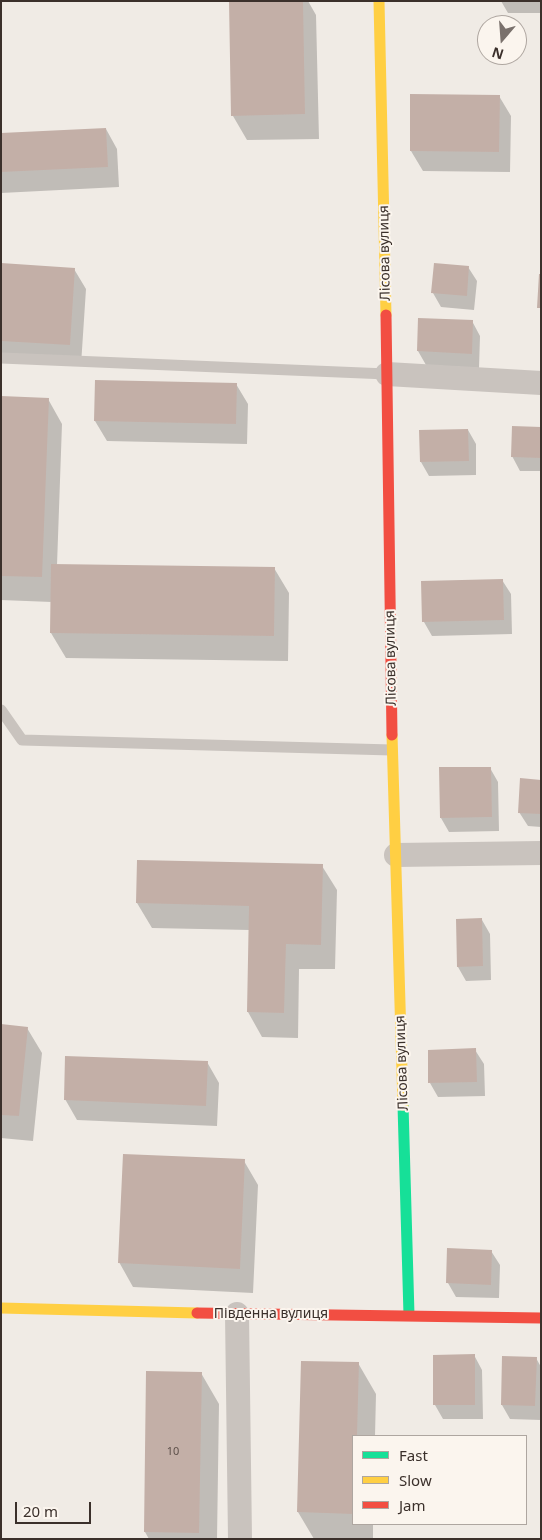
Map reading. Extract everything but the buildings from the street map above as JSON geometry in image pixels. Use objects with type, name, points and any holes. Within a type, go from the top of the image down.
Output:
[{"type":"street","name":"Лісова вулиця","points":[[379,1],[387,374],[392,750],[409,1315]]},
{"type":"street","points":[[387,374],[541,383]]},
{"type":"street","points":[[396,855],[541,853]]},
{"type":"street","name":"Південна вулиця","points":[[1,1308],[237,1314],[541,1318]]},
{"type":"street","points":[[237,1314],[240,1539]]},
{"type":"lane","points":[[1,358],[387,374]]},
{"type":"lane","points":[[1,710],[22,740],[392,750]]},
{"type":"traffic: fast","points":[[403,1105],[409,1315]]},
{"type":"traffic: slow","points":[[379,1],[386,315]]},
{"type":"traffic: slow","points":[[392,735],[403,1105]]},
{"type":"traffic: slow","points":[[1,1308],[197,1313]]},
{"type":"traffic: jam","points":[[386,315],[392,735]]},
{"type":"traffic: jam","points":[[197,1313],[541,1318]]}]
